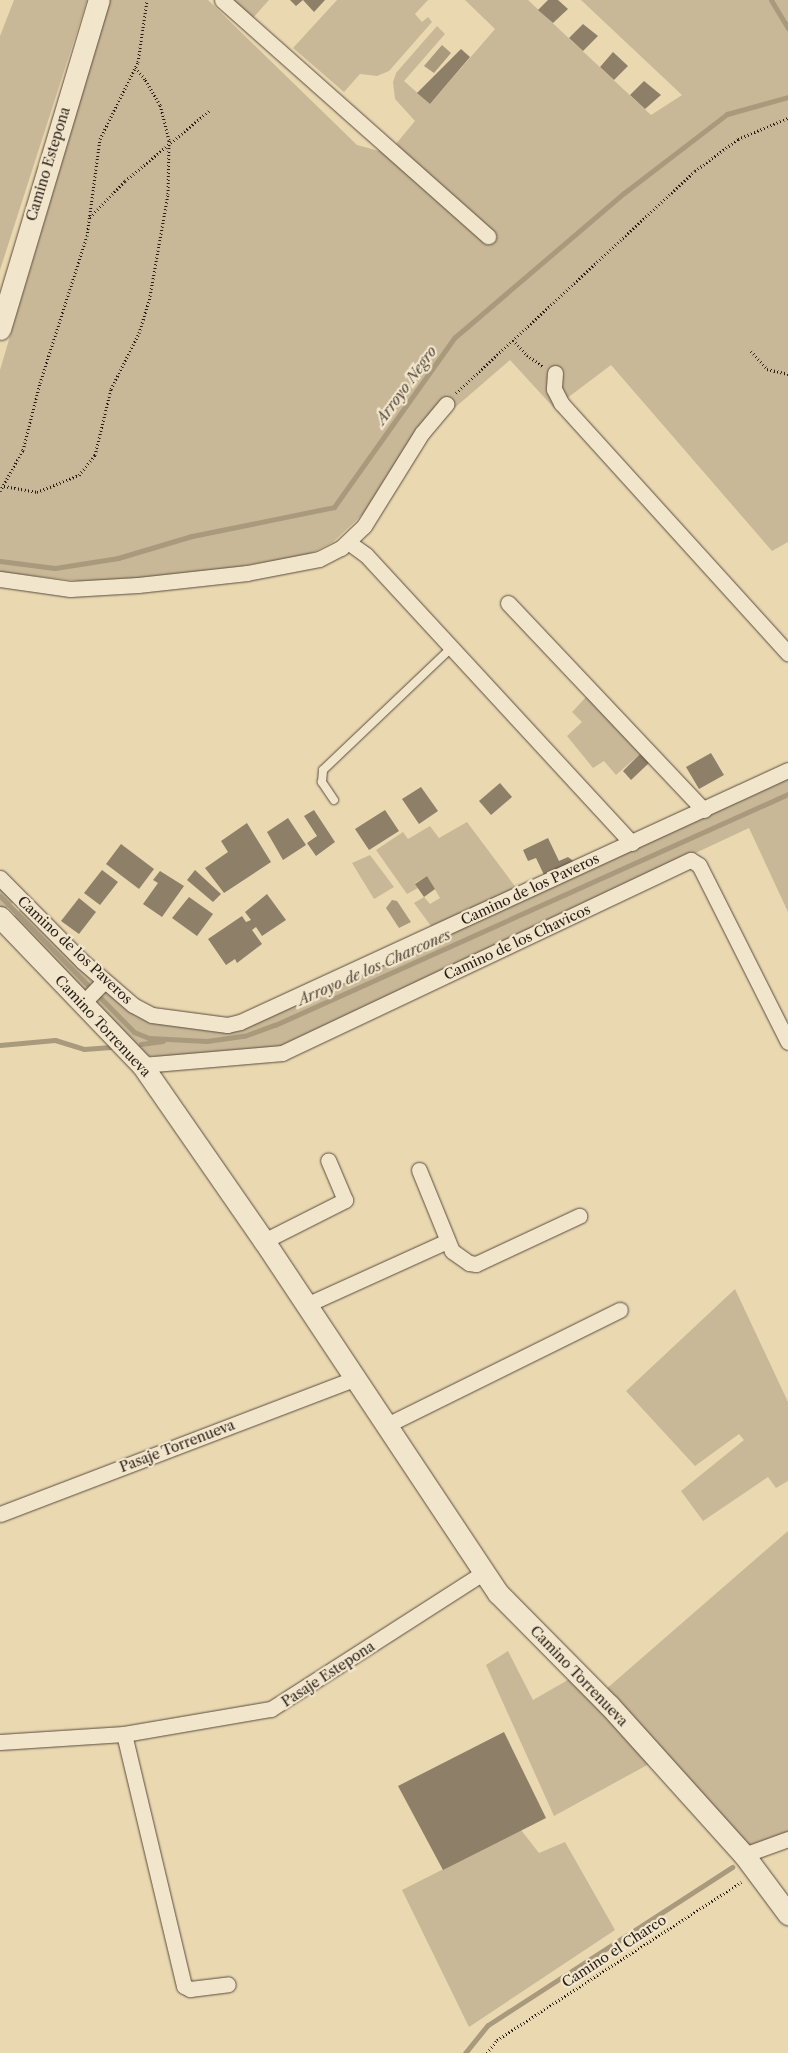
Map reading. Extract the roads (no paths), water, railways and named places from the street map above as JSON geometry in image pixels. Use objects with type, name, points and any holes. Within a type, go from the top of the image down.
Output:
[{"type":"street","name":"Camino Estepona","points":[[0,329],[100,0]]},
{"type":"street","points":[[222,0],[488,236]]},
{"type":"street","points":[[555,373],[554,389],[561,403],[788,653]]},
{"type":"street","points":[[0,579],[70,589],[191,580],[292,566],[334,552],[348,542],[364,526],[422,433],[446,404]]},
{"type":"street","points":[[348,542],[366,555],[450,649],[632,843]]},
{"type":"street","points":[[508,603],[704,810]]},
{"type":"street","name":"Camino de los Paveros","points":[[0,878],[10,912],[102,984],[145,1013],[233,1024],[788,770]]},
{"type":"street","name":"Camino de los Chavicos","points":[[142,1065],[282,1053],[691,860],[699,865],[788,1042]]},
{"type":"street","name":"Camino Torrenueva","points":[[10,912],[142,1065],[264,1241],[385,1426],[498,1593],[610,1705],[744,1855],[788,1914]]},
{"type":"street","points":[[85,1000],[102,984]]},
{"type":"street","points":[[264,1241],[345,1200],[328,1160]]},
{"type":"street","points":[[420,1170],[447,1241],[462,1260],[476,1264],[579,1216]]},
{"type":"street","points":[[306,1305],[447,1241]]},
{"type":"street","points":[[385,1426],[620,1310]]},
{"type":"street","name":"Pasaje Torrenueva","points":[[0,1514],[354,1379]]},
{"type":"street","name":"Pasaje Estepona","points":[[0,1742],[124,1734],[271,1709],[484,1572]]},
{"type":"street","points":[[124,1734],[184,1986],[190,1990],[228,1984]]},
{"type":"street","points":[[744,1855],[788,1839]]},
{"type":"lane","points":[[334,800],[322,782],[323,770],[450,649]]},
{"type":"waterway","points":[[771,0],[788,28]]},
{"type":"waterway","name":"Arroyo Negro","points":[[0,561],[55,568],[118,558],[192,536],[334,507],[454,338],[624,193],[727,114],[788,97]]},
{"type":"waterway","name":"Arroyo de los Charcones","points":[[0,896],[134,1032],[149,1038],[207,1041],[244,1036],[275,1025],[788,794]]},
{"type":"waterway","points":[[0,1045],[55,1040],[84,1049],[111,1047]]},
{"type":"waterway","points":[[141,1044],[163,1041]]},
{"type":"waterway","points":[[465,2053],[488,2025],[732,1867]]}]
